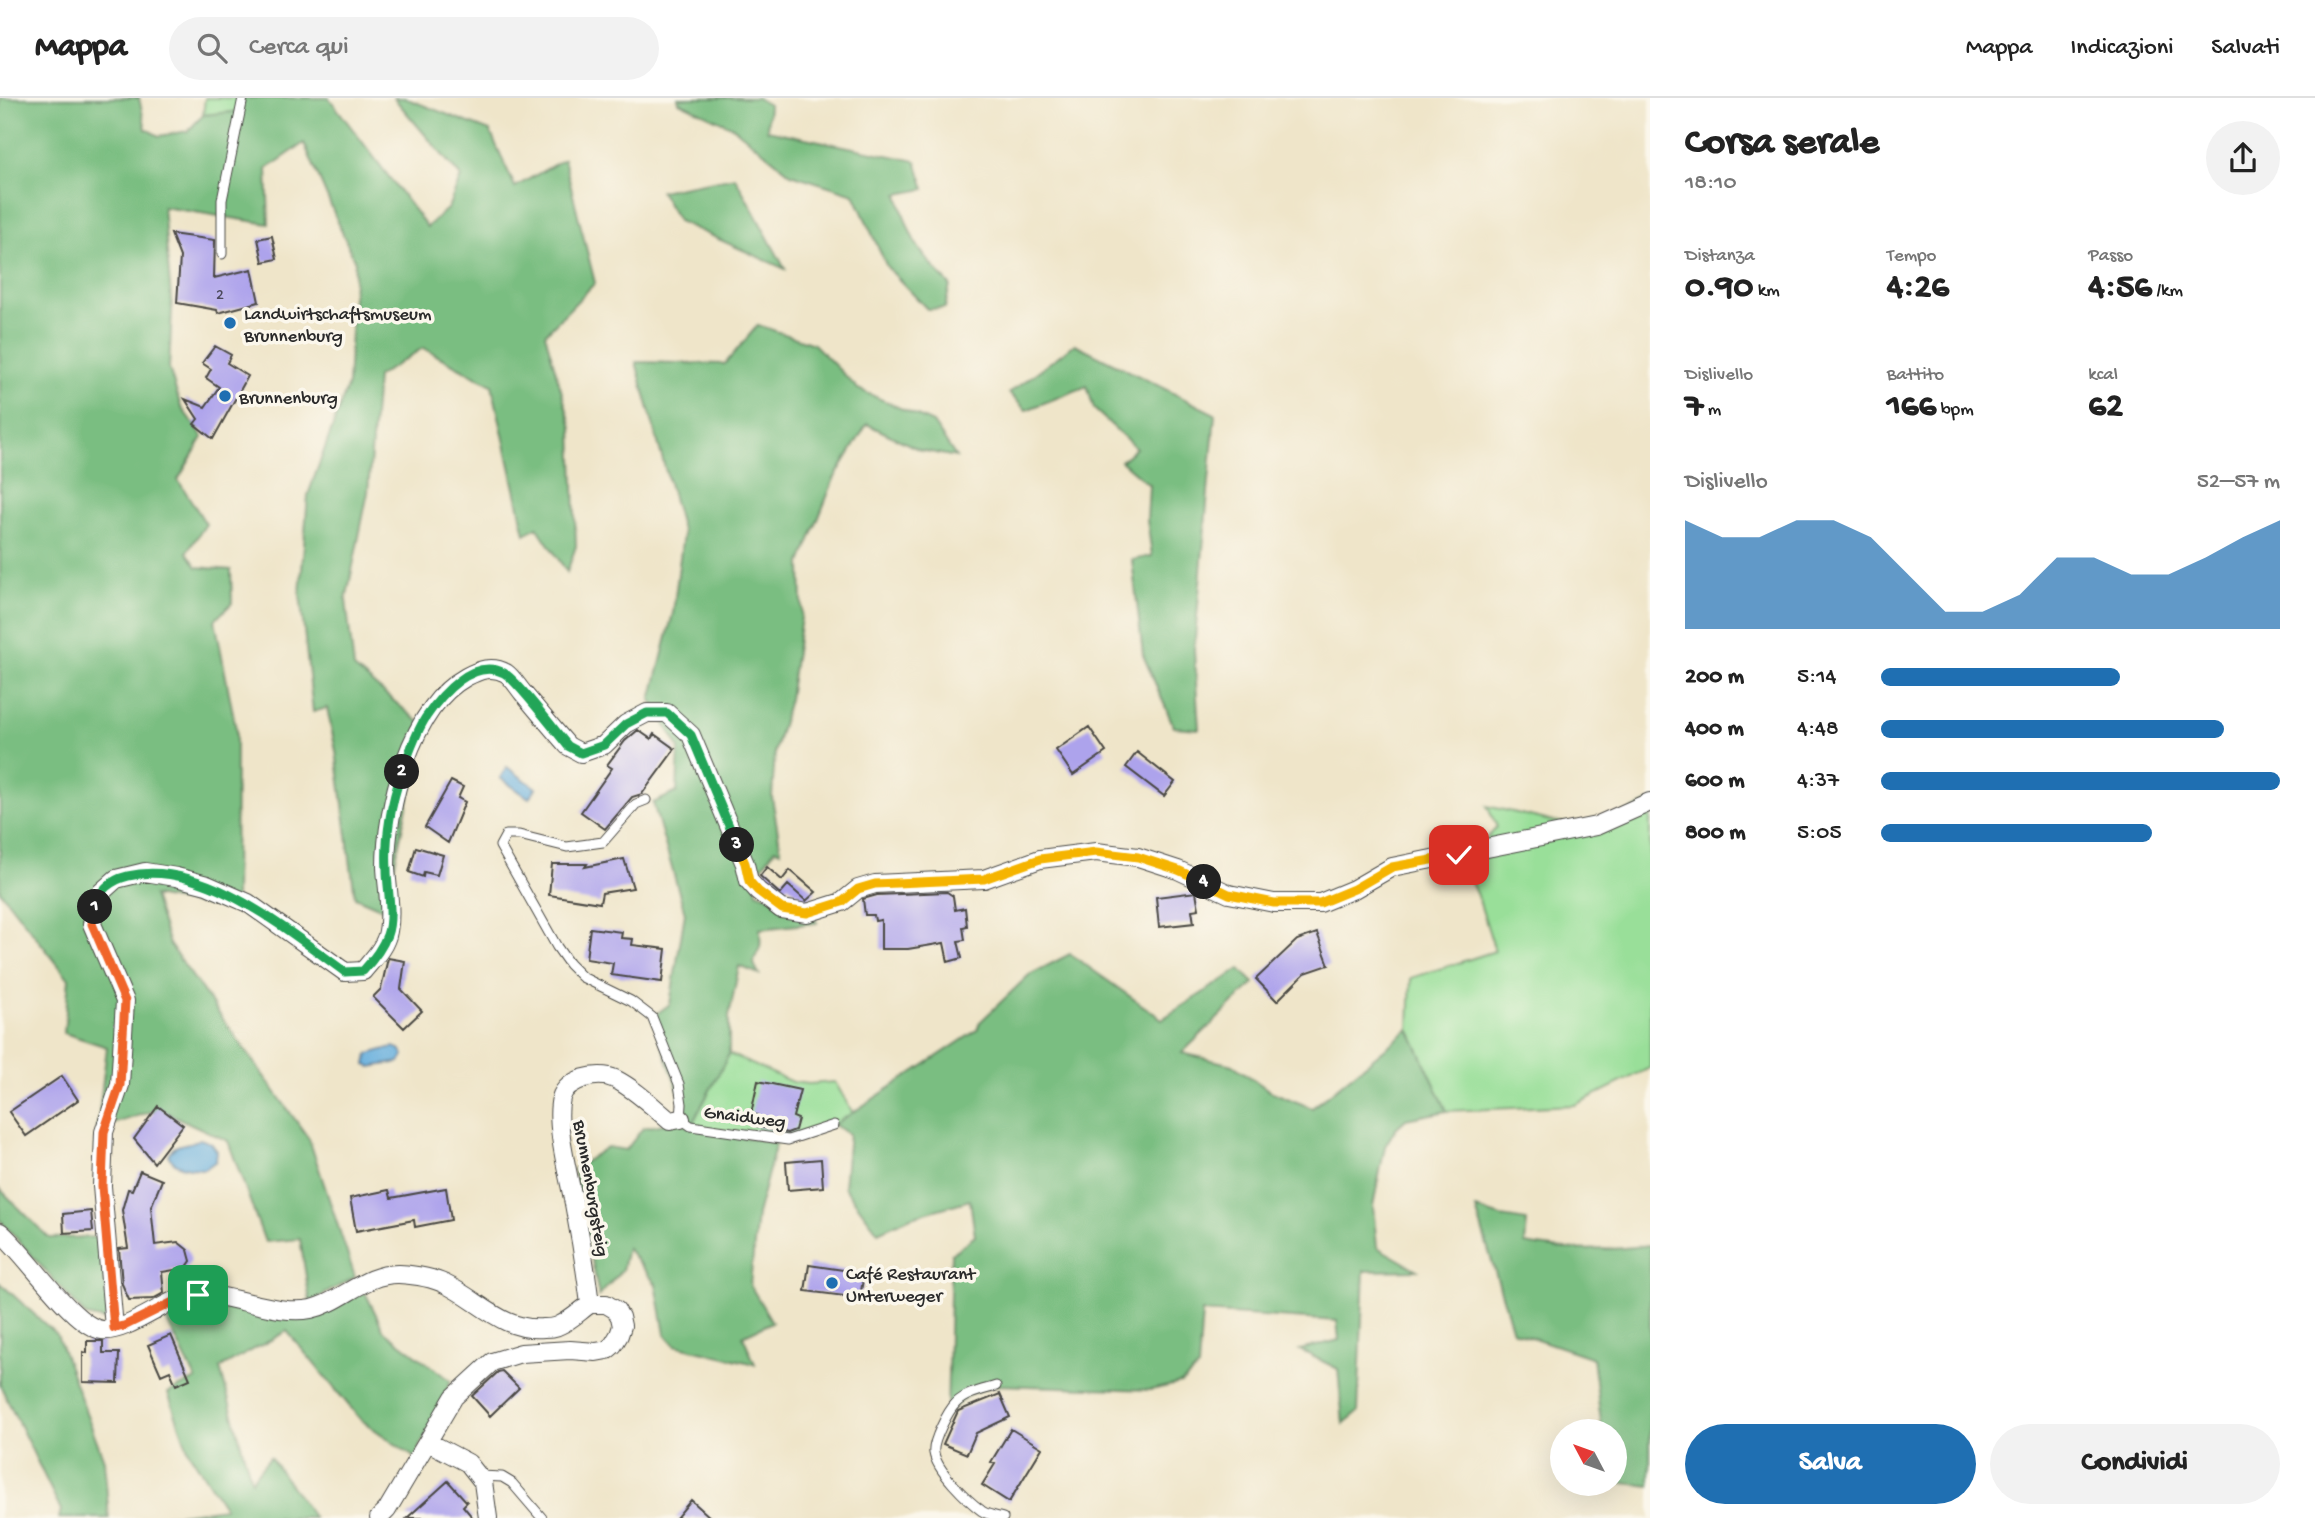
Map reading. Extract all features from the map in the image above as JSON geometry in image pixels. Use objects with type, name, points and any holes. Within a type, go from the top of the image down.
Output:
[{"type":"street","points":[[114,1328],[102,1186],[104,1132],[120,1085],[125,1001],[92,924],[97,896],[116,879],[145,872],[207,885],[248,903],[345,972],[363,971],[379,952],[388,932],[390,905],[386,867],[390,822],[398,782],[426,717],[453,684],[476,672],[491,668],[506,674],[568,746],[581,753],[604,745],[626,724],[647,713],[667,713],[691,735],[745,863],[749,881],[782,909],[807,913],[842,902],[858,889],[875,884],[984,879],[1040,859],[1096,852],[1138,857],[1178,870],[1229,894],[1274,903],[1320,903],[1354,889],[1392,867],[1596,825],[1650,802]]},
{"type":"street","name":"Brunnenburgsteig","points":[[590,1304],[559,1120],[561,1096],[569,1084],[589,1077],[612,1077],[670,1121],[686,1123]]},
{"type":"street","points":[[0,1231],[28,1259],[75,1315],[103,1331],[124,1326],[185,1296],[208,1296],[283,1309],[311,1309],[372,1278],[394,1274],[431,1279],[445,1284],[515,1327],[558,1327],[590,1304],[606,1304],[616,1310],[622,1326],[619,1335],[607,1350],[521,1353],[492,1362],[454,1397],[387,1510],[379,1518]]},
{"type":"street","points":[[428,1442],[468,1463],[478,1475],[483,1482],[488,1518]]},
{"type":"lane","points":[[222,254],[222,201],[243,98]]},
{"type":"lane","points":[[646,800],[636,804],[603,842],[567,847],[519,835],[506,835],[500,846],[556,947],[569,964],[583,977],[631,1001],[652,1017],[679,1084],[686,1123]]},
{"type":"lane","name":"Gnaidweg","points":[[686,1123],[788,1140],[834,1125]]},
{"type":"lane","points":[[996,1386],[969,1394],[956,1402],[934,1445],[934,1454],[952,1483],[984,1513],[1003,1518]]},
{"type":"lane","points":[[478,1475],[502,1477],[512,1483],[542,1518]]},
{"type":"green space","points":[[0,98],[139,98],[146,129],[159,136],[188,131],[203,115],[241,111],[244,98],[329,98],[427,227],[448,208],[461,177],[394,98],[405,98],[490,131],[515,187],[564,159],[595,283],[545,334],[572,428],[576,546],[567,572],[537,527],[525,534],[492,385],[423,348],[377,377],[368,492],[346,600],[354,668],[424,726],[385,910],[355,897],[336,751],[327,708],[313,712],[300,594],[308,495],[348,384],[355,262],[304,143],[267,169],[269,224],[163,207],[172,310],[169,368],[181,407],[203,437],[178,480],[206,524],[187,552],[197,567],[231,570],[232,603],[215,620],[236,729],[235,911],[153,896],[169,944],[309,1139],[355,1277],[310,1302],[300,1239],[265,1242],[228,1141],[159,1109],[97,1129],[107,1047],[64,1033],[69,979],[0,891]]},
{"type":"green space","points":[[205,98],[243,98],[241,111],[203,115]]},
{"type":"green space","points":[[678,98],[757,98],[769,105],[767,130],[916,161],[925,189],[898,194],[916,244],[950,285],[945,308],[927,309],[887,267],[854,194],[791,174],[733,127],[679,102]]},
{"type":"green space","points":[[735,177],[785,269],[678,221],[660,191]]},
{"type":"green space","points":[[758,325],[814,344],[858,389],[933,423],[956,457],[920,450],[867,424],[834,479],[801,563],[802,611],[789,699],[775,751],[772,797],[781,851],[775,849],[754,878],[757,892],[812,911],[817,923],[760,929],[760,947],[754,962],[759,974],[739,966],[729,1016],[729,1054],[691,1126],[652,1017],[670,1004],[685,913],[653,803],[677,792],[679,748],[651,700],[673,613],[683,534],[636,362],[725,364]]},
{"type":"green space","points":[[1075,344],[1215,414],[1194,650],[1199,729],[1174,727],[1143,655],[1132,560],[1152,556],[1147,520],[1149,485],[1121,461],[1136,448],[1094,409],[1087,386],[1026,410],[1009,393]]},
{"type":"green space","points":[[1650,802],[1650,1068],[1575,1105],[1447,1111],[1409,1029],[1411,978],[1495,951],[1479,900],[1459,856],[1480,844],[1497,827],[1487,806],[1555,822],[1596,826]]},
{"type":"green space","points":[[1070,954],[1162,1019],[1240,969],[1254,983],[1182,1053],[1233,1065],[1270,1091],[1312,1108],[1409,1029],[1447,1111],[1406,1119],[1396,1128],[1385,1146],[1373,1206],[1377,1247],[1417,1270],[1364,1271],[1358,1412],[1343,1424],[1338,1369],[1300,1350],[1339,1340],[1337,1321],[1202,1312],[1198,1368],[1181,1383],[1151,1390],[996,1385],[969,1394],[947,1414],[951,1254],[975,1236],[970,1200],[911,1217],[878,1232],[844,1187],[849,1134],[834,1125],[977,1030],[980,1022],[1029,975]]},
{"type":"green space","points":[[729,1054],[792,1082],[835,1082],[853,1113],[834,1125],[788,1140],[691,1126]]},
{"type":"green space","points":[[680,1121],[690,1127],[776,1143],[757,1215],[750,1285],[772,1322],[743,1336],[755,1364],[675,1345],[665,1334],[656,1284],[627,1248],[622,1270],[599,1296],[574,1169],[607,1147],[626,1150],[643,1128]]},
{"type":"green space","points":[[0,1189],[49,1238],[102,1237],[109,1321],[86,1316],[0,1220]]},
{"type":"green space","points":[[1476,1209],[1527,1221],[1525,1244],[1588,1250],[1650,1245],[1650,1486],[1628,1483],[1628,1419],[1601,1419],[1593,1358],[1513,1331]]},
{"type":"green space","points":[[0,1283],[57,1335],[104,1460],[109,1518],[59,1518],[61,1510],[0,1385]]},
{"type":"green space","points":[[365,1292],[384,1331],[451,1381],[415,1458],[360,1419],[287,1331],[220,1368],[251,1480],[270,1457],[314,1518],[148,1518],[225,1508],[189,1452],[168,1393],[196,1379],[163,1313],[195,1300],[314,1316]]},
{"type":"water","points":[[507,767],[536,788],[529,798],[500,778]]},
{"type":"water","points":[[393,1047],[400,1049],[404,1055],[400,1062],[371,1067],[366,1065],[368,1054]]},
{"type":"water","points":[[200,1139],[211,1143],[217,1151],[216,1161],[205,1169],[189,1168],[171,1160],[168,1155],[171,1151]]},
{"type":"building","points":[[171,234],[215,240],[214,278],[252,269],[259,302],[218,313],[217,310],[177,303],[180,257]]},
{"type":"building","points":[[272,236],[277,259],[263,262],[258,239]]},
{"type":"building","name":"Brunnenburg","points":[[215,346],[231,355],[227,363],[248,376],[213,439],[194,424],[198,419],[185,399],[205,407],[219,387],[206,378],[211,369],[202,363]]},
{"type":"building","points":[[1089,727],[1106,752],[1073,775],[1056,750]]},
{"type":"building","points":[[638,730],[651,739],[654,734],[675,749],[642,794],[632,797],[605,829],[581,812],[612,768],[607,765],[625,741]]},
{"type":"building","points":[[1137,752],[1175,782],[1164,796],[1126,767]]},
{"type":"building","points":[[451,781],[463,787],[458,798],[465,802],[448,843],[425,827]]},
{"type":"building","points":[[416,847],[443,855],[437,875],[424,872],[423,877],[409,872]]},
{"type":"building","points":[[624,859],[633,888],[602,893],[600,903],[549,895],[552,864],[587,864],[585,867]]},
{"type":"building","points":[[767,867],[782,880],[790,870],[816,892],[806,901],[788,885],[780,894],[760,876]]},
{"type":"building","points":[[947,892],[953,896],[955,910],[965,908],[965,940],[958,941],[962,958],[948,962],[944,943],[908,949],[881,949],[881,920],[875,921],[874,915],[865,915],[863,899],[877,895]]},
{"type":"building","points":[[1196,892],[1199,909],[1192,910],[1194,923],[1159,927],[1156,897]]},
{"type":"building","points":[[590,928],[622,932],[621,938],[633,939],[632,945],[666,949],[662,982],[611,975],[613,963],[586,959]]},
{"type":"building","points":[[1317,933],[1329,965],[1305,973],[1277,1001],[1256,979],[1297,940]]},
{"type":"building","points":[[388,958],[405,961],[401,989],[422,1011],[404,1028],[373,997],[381,989]]},
{"type":"building","points":[[62,1076],[78,1100],[26,1136],[9,1112]]},
{"type":"building","points":[[758,1081],[800,1090],[793,1117],[798,1119],[795,1130],[787,1133],[755,1126],[757,1115],[751,1114]]},
{"type":"building","points":[[158,1106],[183,1125],[154,1163],[134,1139]]},
{"type":"building","points":[[821,1159],[823,1187],[788,1190],[786,1162]]},
{"type":"building","points":[[140,1171],[162,1180],[151,1207],[155,1245],[178,1242],[188,1250],[191,1261],[186,1268],[162,1272],[164,1293],[153,1299],[129,1300],[122,1284],[119,1249],[128,1248],[122,1210],[128,1189],[132,1190]]},
{"type":"building","points":[[446,1188],[451,1220],[415,1227],[414,1220],[356,1231],[350,1198],[389,1190],[391,1198]]},
{"type":"building","points":[[91,1211],[93,1231],[64,1233],[63,1214]]},
{"type":"building","points":[[809,1265],[864,1273],[860,1298],[805,1291]]},
{"type":"building","points":[[171,1335],[190,1379],[176,1385],[170,1371],[161,1375],[148,1345]]},
{"type":"building","points":[[87,1341],[103,1341],[103,1353],[119,1353],[118,1383],[83,1382],[83,1352],[87,1353]]},
{"type":"building","points":[[502,1371],[519,1388],[490,1416],[472,1396]]},
{"type":"building","points":[[1000,1394],[1010,1417],[976,1433],[967,1454],[943,1444],[958,1411]]},
{"type":"building","points":[[1011,1429],[1042,1448],[1009,1502],[982,1485],[995,1464],[991,1462]]},
{"type":"building","points":[[448,1481],[467,1502],[463,1506],[473,1518],[407,1518]]},
{"type":"building","points":[[691,1500],[711,1518],[676,1518]]},
{"type":"place","name":"Landwirtschaftsmuseum Brunnenburg","points":[[230,323]]},
{"type":"place","name":"Brunnenburg","points":[[225,396]]},
{"type":"place","name":"Café Restaurant Unterweger","points":[[832,1283]]},
{"type":"route","points":[[198,1295],[185,1296],[124,1326],[114,1328],[102,1186],[104,1132],[120,1085],[125,1001],[92,924],[97,896],[116,879],[145,872],[207,885],[248,903],[345,972],[363,971],[379,952],[388,932],[390,905],[386,867],[390,822],[398,782],[426,717],[453,684],[476,672],[491,668],[506,674],[568,746],[581,753],[604,745],[626,724],[647,713],[667,713],[691,735],[722,814],[745,863],[749,881],[782,909],[807,913],[842,902],[858,889],[875,884],[967,882],[984,879],[1040,859],[1096,852],[1138,857],[1178,870],[1229,894],[1274,903],[1320,903],[1354,889],[1392,867],[1459,855]]}]
